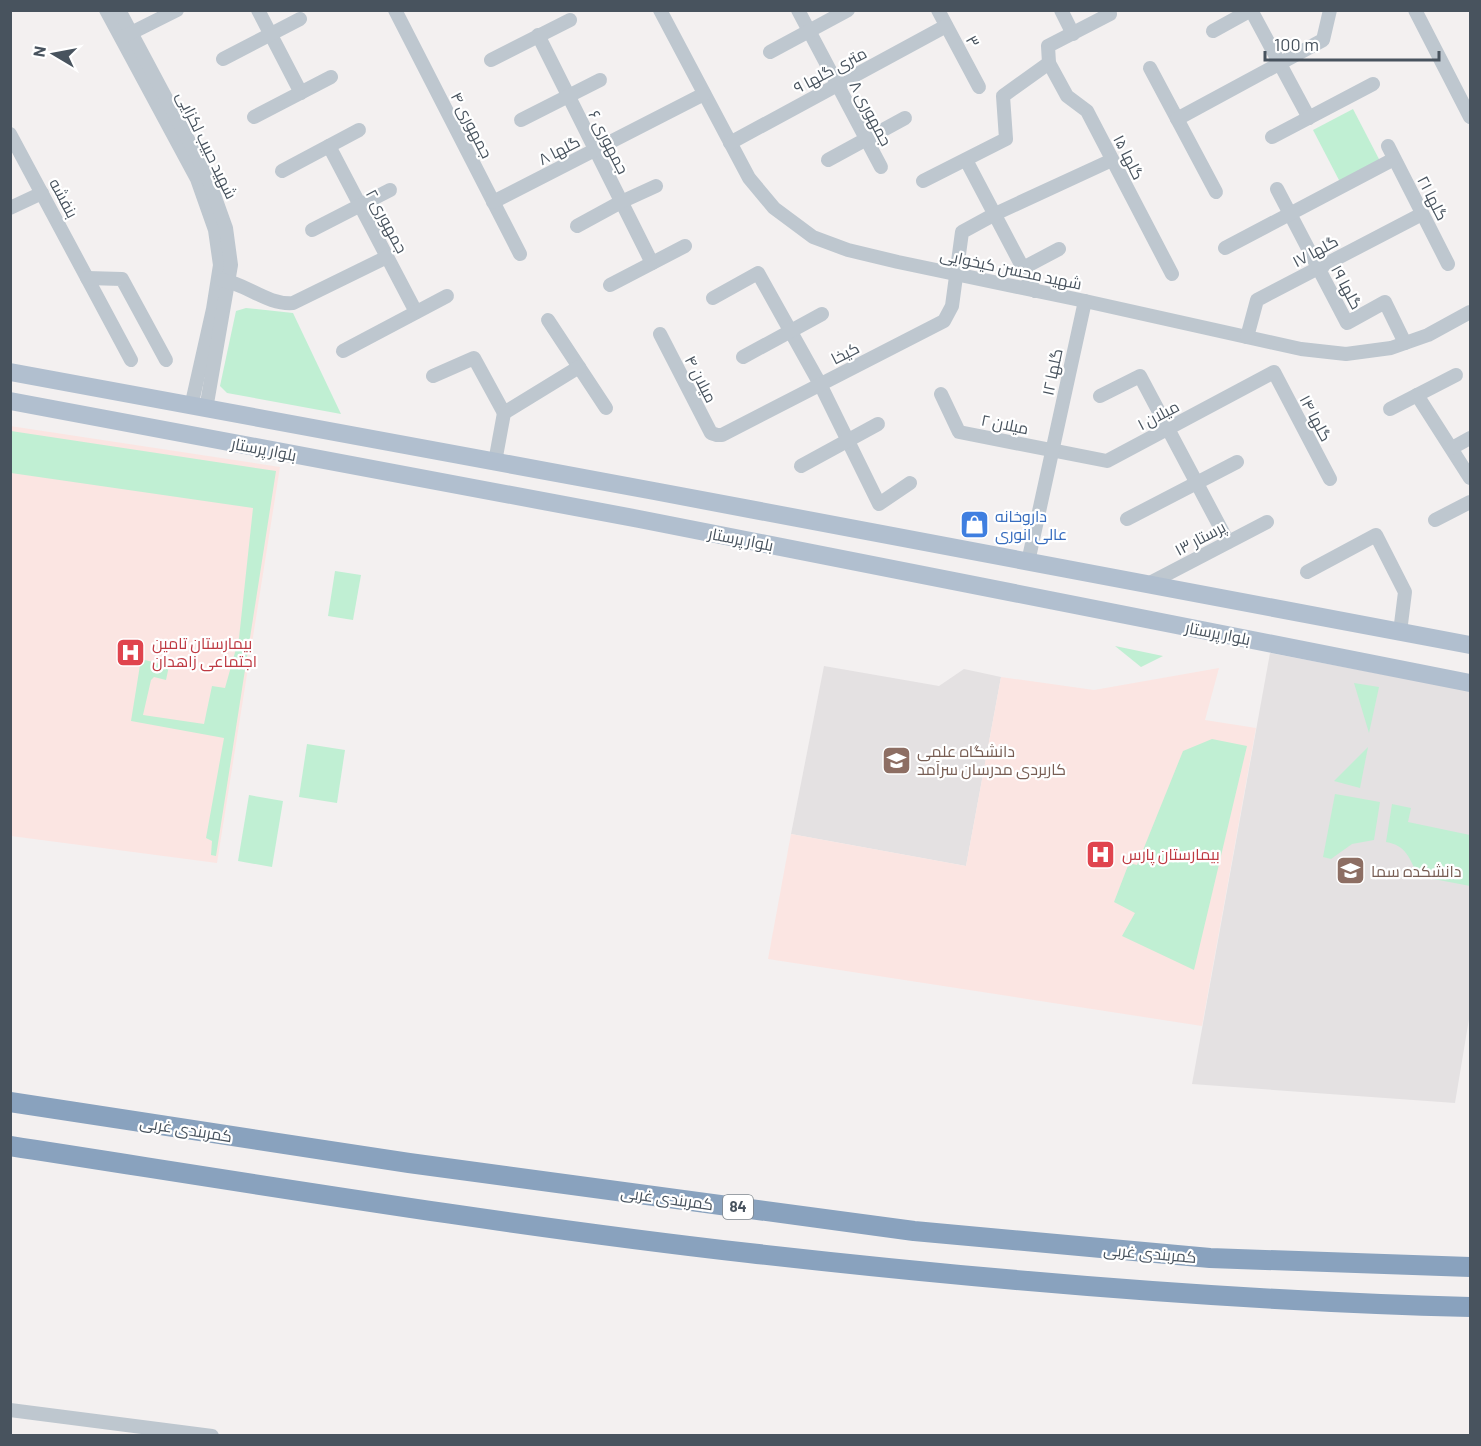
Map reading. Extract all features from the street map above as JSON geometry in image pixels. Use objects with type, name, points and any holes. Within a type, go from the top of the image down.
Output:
[{"type":"highway","name":"کمربندی غربی","points":[[10,1102],[409,1163],[914,1231],[1210,1258],[1470,1267]]},
{"type":"highway","points":[[10,1146],[496,1220],[746,1253],[1070,1284],[1240,1296],[1470,1307]]},
{"type":"main road","name":"بلوار پرستار","points":[[10,372],[1470,645]]},
{"type":"main road","name":"بلوار پرستار","points":[[10,401],[628,517],[1470,683]]},
{"type":"main road","points":[[962,583],[967,551]]},
{"type":"street","name":"شهید حبیب لکزایی","points":[[106,10],[130,33]]},
{"type":"street","name":"شهید حبیب لکزایی","points":[[119,10],[207,175],[226,228],[231,265],[229,282],[198,408]]},
{"type":"street","points":[[130,33],[177,10]]},
{"type":"street","points":[[258,10],[300,93]]},
{"type":"street","name":"جمهوری ۴","points":[[395,10],[520,254]]},
{"type":"street","name":"شهید محسن کیخوایی","points":[[660,10],[749,178],[774,208],[813,237],[848,250],[1301,350],[1346,354],[1391,348],[1428,335],[1470,312]]},
{"type":"street","name":"جمهوری ۸","points":[[798,10],[880,167]]},
{"type":"street","points":[[770,52],[848,10]]},
{"type":"street","name":"۳","points":[[938,10],[979,87]]},
{"type":"street","points":[[1061,10],[1073,34]]},
{"type":"street","points":[[1177,119],[1323,40],[1330,10]]},
{"type":"street","points":[[1415,10],[1470,117]]},
{"type":"street","points":[[1213,31],[1251,11],[1309,118]]},
{"type":"street","points":[[923,181],[1006,139],[1003,96],[1049,63],[1048,46],[1110,14]]},
{"type":"street","points":[[223,59],[300,19]]},
{"type":"street","points":[[491,60],[570,20]]},
{"type":"street","name":"۹ متری گلها","points":[[730,143],[946,26]]},
{"type":"street","name":"جمهوری ۶","points":[[538,35],[652,262]]},
{"type":"street","name":"گلها ۱۵","points":[[1049,63],[1067,96],[1087,111],[1172,274]]},
{"type":"street","points":[[1150,68],[1216,192]]},
{"type":"street","points":[[254,117],[331,77]]},
{"type":"street","points":[[521,120],[600,80]]},
{"type":"street","points":[[1272,137],[1373,84]]},
{"type":"street","name":"گلها ۸","points":[[493,202],[704,94]]},
{"type":"street","points":[[828,160],[905,118]]},
{"type":"street","points":[[282,171],[359,130]]},
{"type":"street","name":"بنفشه","points":[[10,134],[131,360]]},
{"type":"street","name":"جمهوری ۲","points":[[329,146],[416,312]]},
{"type":"street","name":"گلها ۲۱","points":[[1388,146],[1448,264]]},
{"type":"street","points":[[966,159],[1035,291]]},
{"type":"street","points":[[1225,248],[1394,159]]},
{"type":"street","points":[[995,214],[1112,160]]},
{"type":"street","points":[[577,226],[656,186]]},
{"type":"street","name":"گلها ۱۹","points":[[1277,189],[1347,322],[1385,302],[1405,343]]},
{"type":"street","points":[[312,230],[390,190]]},
{"type":"street","points":[[10,208],[42,193]]},
{"type":"street","name":"کیخا","points":[[717,435],[722,435],[944,321],[952,306],[962,232],[995,214]]},
{"type":"street","name":"گلها ۱۷","points":[[1247,337],[1257,300],[1422,214]]},
{"type":"street","points":[[610,285],[685,246]]},
{"type":"street","points":[[1023,268],[1059,249]]},
{"type":"street","points":[[229,282],[278,303],[293,303],[387,257]]},
{"type":"street","points":[[713,298],[758,273],[820,384],[879,504],[910,483]]},
{"type":"street","points":[[87,278],[122,279],[166,360]]},
{"type":"street","points":[[343,351],[447,296]]},
{"type":"street","name":"گلها ۱۲","points":[[1028,562],[1085,301]]},
{"type":"street","points":[[743,357],[822,314]]},
{"type":"street","points":[[548,320],[606,408]]},
{"type":"street","name":"میلان ۴","points":[[660,334],[711,433],[717,435]]},
{"type":"street","points":[[433,376],[474,357],[504,413],[495,462]]},
{"type":"street","points":[[504,413],[579,368]]},
{"type":"street","name":"میلان ۱","points":[[1052,450],[1107,461],[1274,372]]},
{"type":"street","name":"گلها ۱۴","points":[[1274,372],[1330,479]]},
{"type":"street","points":[[1390,410],[1456,375]]},
{"type":"street","points":[[1100,396],[1140,376],[1228,542]]},
{"type":"street","name":"میلان ۲","points":[[940,394],[959,432],[1052,450]]},
{"type":"street","points":[[1417,395],[1470,478]]},
{"type":"street","points":[[801,466],[878,424]]},
{"type":"street","points":[[1452,448],[1470,438]]},
{"type":"street","points":[[1127,519],[1237,462]]},
{"type":"street","points":[[1436,520],[1470,502]]},
{"type":"street","name":"پرستار ۱۳","points":[[1148,584],[1267,522]]},
{"type":"street","points":[[1306,572],[1376,535],[1405,592],[1400,632]]},
{"type":"street","points":[[10,1410],[212,1436]]},
{"type":"shaded area","name":"بیمارستان تامین اجتماعی زاهدان","points":[[10,426],[280,467],[217,863],[11,836]]},
{"type":"shaded area","name":"دانشکده سما","points":[[1270,653],[1470,691],[1470,1013],[1455,1103],[1192,1084]]},
{"type":"shaded area","name":"دانشگاه علمی کاربردی مدرسان سرآمد","points":[[824,666],[939,686],[964,669],[1001,677],[966,866],[791,834]]},
{"type":"shaded area","name":"بیمارستان پارس","points":[[1219,668],[1205,720],[1256,728],[1202,1026],[768,959],[791,834],[966,866],[1001,677],[1094,690]]},
{"type":"green space","points":[[1353,109],[1381,163],[1340,182],[1313,130]]},
{"type":"green space","points":[[246,308],[293,313],[341,414],[227,393],[220,386],[236,311]]},
{"type":"green space","points":[[11,431],[276,471],[216,856],[211,855],[212,841],[206,838],[224,738],[131,721],[141,659],[169,666],[166,680],[154,677],[151,680],[143,715],[204,724],[212,686],[225,688],[239,638],[253,508],[11,473]]},
{"type":"green space","points":[[335,571],[361,575],[353,620],[328,616]]},
{"type":"green space","points":[[1115,646],[1163,656],[1141,667]]},
{"type":"green space","points":[[1354,683],[1379,687],[1369,733]]},
{"type":"green space","points":[[1212,739],[1247,746],[1194,970],[1122,936],[1135,913],[1114,902],[1129,863],[1137,865],[1183,751]]},
{"type":"green space","points":[[307,744],[345,750],[337,803],[299,797]]},
{"type":"green space","points":[[1368,747],[1360,788],[1334,781]]},
{"type":"green space","points":[[1335,794],[1380,802],[1374,840],[1352,844],[1331,859],[1323,857]]},
{"type":"green space","points":[[249,795],[283,801],[272,867],[238,861]]},
{"type":"green space","points":[[1392,804],[1411,808],[1408,822],[1470,835],[1470,886],[1418,876],[1403,850],[1386,842]]},
{"type":"place","name":"داروخانه عالی انوری","points":[[974,525]]},
{"type":"place","name":"بیمارستان تامین اجتماعی زاهدان","points":[[131,652]]},
{"type":"place","name":"دانشگاه علمی کاربردی مدرسان سرآمد","points":[[896,760]]},
{"type":"place","name":"بیمارستان پارس","points":[[1101,854]]},
{"type":"place","name":"دانشکده سما","points":[[1350,871]]}]
